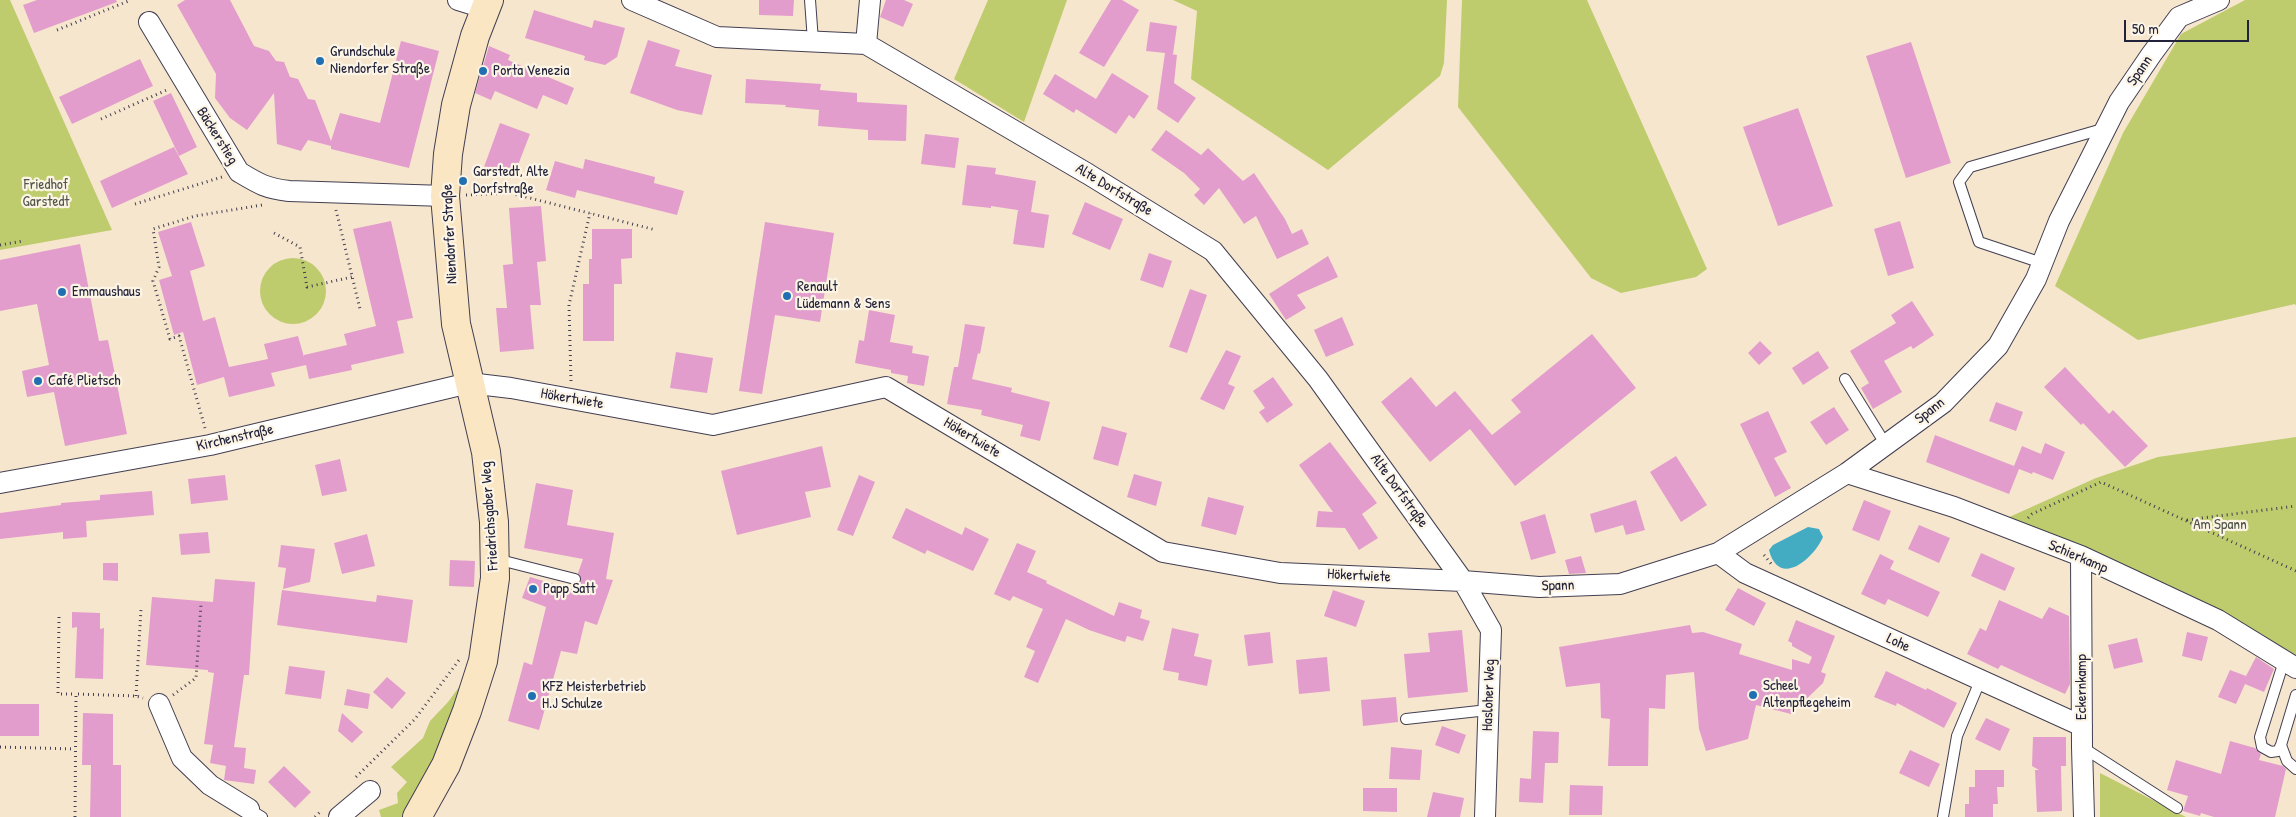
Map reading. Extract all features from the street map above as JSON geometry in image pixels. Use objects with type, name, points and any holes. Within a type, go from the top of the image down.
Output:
[{"type":"main road","name":"Niendorfer Straße","points":[[469,383],[456,324],[445,196],[448,154],[456,105],[476,36],[488,4]]},
{"type":"main road","name":"Friedrichsgaber Weg","points":[[417,817],[446,766],[468,711],[484,662],[495,578],[494,522],[486,452],[469,383]]},
{"type":"street","points":[[458,0],[488,4]]},
{"type":"street","name":"Alte Dorfstraße","points":[[632,0],[717,38],[866,44],[1088,174],[1213,250],[1318,379],[1463,581]]},
{"type":"street","points":[[866,44],[870,0]]},
{"type":"street","name":"Spann","points":[[1463,581],[1539,587],[1620,584],[1718,553],[1848,473],[1943,403],[1998,346],[2036,279],[2059,221],[2119,102],[2179,17],[2219,0]]},
{"type":"street","name":"Bäckerstieg","points":[[149,22],[239,172],[268,188],[445,196]]},
{"type":"street","name":"Hökertwiete","points":[[469,383],[571,399],[713,425],[886,387],[1163,552],[1280,573],[1463,581]]},
{"type":"street","name":"Kirchenstraße","points":[[0,483],[210,445],[469,383]]},
{"type":"street","name":"Schierkamp","points":[[1848,473],[1954,507],[2081,556],[2218,620],[2290,665]]},
{"type":"street","name":"Lohe","points":[[1718,553],[1745,573],[2082,726]]},
{"type":"street","name":"Eckernkamp","points":[[2081,556],[2084,817]]},
{"type":"street","name":"Hasloher Weg","points":[[1463,581],[1491,630],[1484,817]]},
{"type":"street","points":[[159,704],[182,758],[210,785],[256,813]]},
{"type":"street","points":[[330,814],[370,791]]},
{"type":"lane","points":[[810,0],[813,41]]},
{"type":"lane","points":[[2042,263],[1979,242],[1959,182],[1970,167],[2106,128]]},
{"type":"lane","points":[[1845,379],[1886,445]]},
{"type":"lane","points":[[495,559],[575,579]]},
{"type":"lane","points":[[2290,665],[2260,737],[2262,747],[2271,752],[2278,751],[2281,746],[2296,695]]},
{"type":"lane","points":[[1943,817],[1957,736],[1980,681]]},
{"type":"lane","points":[[1406,718],[1488,710]]},
{"type":"lane","points":[[2281,746],[2287,761],[2296,769]]},
{"type":"lane","points":[[2082,747],[2177,808]]},
{"type":"path","points":[[57,30],[131,0]]},
{"type":"path","points":[[101,119],[184,83]]},
{"type":"path","points":[[135,204],[239,172]]},
{"type":"path","points":[[210,445],[179,336],[170,340],[153,280],[159,267],[153,229],[195,216],[267,204],[268,188]]},
{"type":"path","points":[[332,192],[360,309]]},
{"type":"path","points":[[445,196],[510,193],[656,230]]},
{"type":"path","points":[[571,399],[569,304],[590,213]]},
{"type":"path","points":[[274,233],[300,247],[307,287],[352,277]]},
{"type":"path","points":[[0,245],[23,240]]},
{"type":"path","points":[[2015,531],[2032,514],[2101,482],[2296,571]]},
{"type":"path","points":[[2186,520],[2296,506]]},
{"type":"path","points":[[59,617],[58,694],[136,696],[159,704],[196,678],[201,604]]},
{"type":"path","points":[[136,696],[142,609]]},
{"type":"path","points":[[351,782],[415,719],[460,659]]},
{"type":"path","points":[[75,817],[76,694]]},
{"type":"path","points":[[0,747],[75,749]]},
{"type":"path","points":[[315,817],[330,814]]},
{"type":"green space","name":"Friedhof Garstedt","points":[[0,0],[10,0],[112,230],[0,250]]},
{"type":"green space","points":[[988,0],[1067,0],[1024,122],[954,79]]},
{"type":"green space","points":[[1173,0],[1447,0],[1444,63],[1440,76],[1328,170],[1191,79],[1197,11]]},
{"type":"green space","points":[[1462,0],[1587,0],[1707,269],[1696,277],[1621,293],[1591,278],[1458,107]]},
{"type":"green space","points":[[2245,0],[2296,0],[2296,306],[2295,304],[2138,340],[2055,286],[2123,133],[2181,34]]},
{"type":"green space","points":[[299,258],[317,267],[324,278],[326,291],[324,304],[317,315],[306,322],[287,324],[269,315],[262,304],[260,285],[269,267],[280,260]]},
{"type":"green space","name":"Am Spann","points":[[2296,437],[2296,655],[2223,613],[2161,582],[2007,518],[2096,478],[2158,457]]},
{"type":"green space","points":[[462,683],[448,735],[404,817],[381,817],[379,810],[398,803],[397,793],[407,782],[391,767],[423,738],[430,721],[448,702]]},
{"type":"green space","points":[[2100,773],[2186,817],[2100,817]]},
{"type":"water","points":[[1808,527],[1819,529],[1823,537],[1819,545],[1805,561],[1788,569],[1780,567],[1774,562],[1769,550],[1773,545]]},
{"type":"building","points":[[37,0],[116,0],[117,2],[34,33],[23,5]]},
{"type":"building","points":[[185,0],[230,0],[254,46],[269,51],[276,61],[284,62],[290,77],[298,79],[308,99],[315,100],[331,141],[340,113],[380,123],[401,41],[439,51],[409,168],[331,149],[331,146],[308,140],[301,151],[277,144],[274,93],[247,130],[230,118],[215,98],[216,74],[177,5]]},
{"type":"building","points":[[759,0],[794,0],[793,16],[759,15]]},
{"type":"building","points":[[886,0],[904,0],[913,4],[903,27],[880,17]]},
{"type":"building","points":[[1111,0],[1122,0],[1139,10],[1104,67],[1079,53]]},
{"type":"building","points":[[534,10],[592,28],[594,20],[625,28],[617,57],[605,65],[584,60],[585,56],[525,38]]},
{"type":"building","points":[[1150,22],[1177,26],[1173,54],[1171,54],[1177,55],[1174,83],[1196,98],[1178,123],[1157,109],[1165,53],[1146,51]]},
{"type":"building","points":[[648,40],[680,50],[675,66],[712,75],[702,115],[677,110],[630,93]]},
{"type":"building","points":[[1911,42],[1951,163],[1906,178],[1866,56]]},
{"type":"building","points":[[489,46],[510,55],[508,60],[574,88],[567,105],[543,95],[537,109],[495,91],[491,100],[475,93]]},
{"type":"building","points":[[140,59],[153,86],[72,124],[59,97]]},
{"type":"building","points":[[1112,73],[1149,96],[1134,119],[1129,115],[1116,134],[1076,109],[1074,113],[1043,94],[1055,74],[1096,99]]},
{"type":"building","points":[[746,79],[821,84],[820,90],[857,93],[857,102],[907,105],[906,141],[868,140],[868,130],[818,126],[819,110],[785,107],[786,105],[745,103]]},
{"type":"building","points":[[171,93],[197,147],[179,156],[153,101]]},
{"type":"building","points":[[1798,108],[1833,206],[1778,226],[1743,127]]},
{"type":"building","points":[[500,123],[530,134],[513,178],[484,167]]},
{"type":"building","points":[[1166,130],[1201,155],[1208,148],[1243,181],[1254,173],[1285,219],[1292,234],[1302,229],[1309,244],[1277,259],[1256,216],[1244,224],[1219,188],[1204,205],[1194,195],[1200,189],[1184,173],[1151,150]]},
{"type":"building","points":[[925,134],[959,138],[955,168],[921,164]]},
{"type":"building","points":[[174,147],[188,174],[112,208],[100,181]]},
{"type":"building","points":[[585,159],[655,177],[654,183],[684,191],[677,215],[577,190],[575,198],[546,190],[555,161],[583,169]]},
{"type":"building","points":[[967,165],[996,168],[995,174],[1036,181],[1031,212],[1049,215],[1044,248],[1013,244],[1018,210],[991,206],[991,208],[962,205]]},
{"type":"building","points":[[1085,202],[1123,219],[1110,250],[1072,234]]},
{"type":"building","points":[[541,206],[546,261],[537,262],[541,305],[530,305],[534,349],[500,352],[496,308],[507,308],[503,265],[513,264],[509,208]]},
{"type":"building","points":[[391,221],[413,318],[397,321],[404,353],[351,365],[352,370],[309,379],[306,365],[271,373],[275,386],[229,397],[224,377],[197,385],[183,332],[174,335],[159,280],[172,276],[158,232],[191,222],[205,266],[190,271],[203,321],[215,317],[229,367],[268,359],[264,344],[298,336],[304,357],[304,355],[347,345],[344,334],[376,326],[353,229]]},
{"type":"building","points":[[1900,221],[1914,268],[1888,276],[1874,229]]},
{"type":"building","points":[[765,222],[834,233],[820,322],[775,315],[762,394],[739,391]]},
{"type":"building","points":[[592,229],[632,229],[632,258],[621,259],[622,284],[614,284],[614,341],[583,341],[583,284],[589,284],[589,259],[592,259]]},
{"type":"building","points":[[80,244],[99,341],[108,340],[127,434],[65,446],[54,392],[27,397],[22,371],[49,365],[37,304],[0,311],[0,260]]},
{"type":"building","points":[[1149,253],[1172,261],[1163,288],[1140,280]]},
{"type":"building","points":[[1328,256],[1338,277],[1297,295],[1306,308],[1286,320],[1269,294]]},
{"type":"building","points":[[1190,289],[1207,295],[1187,353],[1169,347]]},
{"type":"building","points":[[1912,301],[1934,335],[1913,349],[1911,346],[1884,361],[1902,392],[1873,409],[1861,388],[1869,383],[1850,351],[1896,323],[1891,315]]},
{"type":"building","points":[[869,310],[895,315],[890,342],[913,346],[912,353],[929,356],[924,386],[907,383],[908,376],[891,373],[891,370],[855,363],[859,340],[864,341]]},
{"type":"building","points":[[1342,317],[1354,345],[1326,357],[1314,330]]},
{"type":"building","points":[[965,324],[985,327],[980,354],[978,353],[972,379],[1012,388],[1011,392],[1050,402],[1040,441],[1020,436],[1023,425],[981,415],[982,410],[947,404],[954,367],[958,367]]},
{"type":"building","points":[[1592,334],[1636,388],[1515,486],[1470,429],[1430,462],[1381,402],[1411,377],[1436,407],[1455,391],[1492,435],[1521,412],[1511,400]]},
{"type":"building","points":[[1760,341],[1772,353],[1759,365],[1748,353]]},
{"type":"building","points":[[1226,350],[1241,356],[1228,384],[1235,387],[1224,410],[1200,399]]},
{"type":"building","points":[[1818,351],[1829,368],[1803,385],[1792,368]]},
{"type":"building","points":[[676,352],[713,358],[707,393],[670,388]]},
{"type":"building","points":[[2065,367],[2109,414],[2113,410],[2148,446],[2125,467],[2083,423],[2081,425],[2044,387]]},
{"type":"building","points":[[1273,377],[1293,405],[1267,423],[1259,412],[1265,408],[1253,391]]},
{"type":"building","points":[[1996,402],[2023,412],[2016,431],[1989,421]]},
{"type":"building","points":[[1834,407],[1849,430],[1826,445],[1810,422]]},
{"type":"building","points":[[1768,411],[1787,452],[1774,458],[1791,488],[1775,497],[1740,424]]},
{"type":"building","points":[[1102,426],[1127,433],[1118,466],[1093,459]]},
{"type":"building","points":[[1935,435],[2014,466],[2022,446],[2041,454],[2045,443],[2065,452],[2053,480],[2019,469],[2009,494],[1926,462]]},
{"type":"building","points":[[1330,442],[1377,503],[1362,514],[1378,538],[1359,550],[1345,528],[1316,527],[1318,511],[1333,512],[1299,465]]},
{"type":"building","points":[[822,446],[831,487],[805,492],[811,517],[737,535],[721,471]]},
{"type":"building","points":[[1676,456],[1707,505],[1681,522],[1650,472]]},
{"type":"building","points":[[340,459],[347,491],[322,496],[315,465]]},
{"type":"building","points":[[1134,474],[1162,482],[1156,506],[1127,497]]},
{"type":"building","points":[[225,475],[228,500],[191,504],[188,479]]},
{"type":"building","points":[[859,475],[875,482],[853,536],[837,530]]},
{"type":"building","points":[[536,483],[573,490],[567,525],[614,533],[606,579],[613,580],[597,625],[585,621],[577,654],[561,651],[539,730],[508,721],[524,662],[532,665],[546,607],[522,598],[530,577],[574,590],[575,586],[581,581],[578,573],[583,559],[524,548]]},
{"type":"building","points":[[152,491],[154,515],[86,521],[87,537],[63,539],[63,532],[0,539],[0,513],[61,505],[61,503],[100,500],[100,495]]},
{"type":"building","points":[[1208,497],[1244,506],[1236,535],[1201,526]]},
{"type":"building","points":[[1636,500],[1645,530],[1626,535],[1623,525],[1595,533],[1590,514]]},
{"type":"building","points":[[1864,500],[1891,511],[1879,541],[1852,530]]},
{"type":"building","points":[[906,508],[962,535],[965,527],[989,539],[973,571],[927,550],[925,554],[892,538]]},
{"type":"building","points":[[1545,514],[1556,553],[1531,560],[1520,522]]},
{"type":"building","points":[[1919,525],[1950,538],[1939,563],[1908,549]]},
{"type":"building","points":[[208,532],[210,553],[181,555],[179,534]]},
{"type":"building","points":[[367,534],[375,566],[342,574],[334,543]]},
{"type":"building","points":[[1017,543],[1036,551],[1027,572],[1047,581],[1046,583],[1114,616],[1119,602],[1142,610],[1140,618],[1150,621],[1143,641],[1127,636],[1125,642],[1089,630],[1066,619],[1038,683],[1024,677],[1035,651],[1026,647],[1043,609],[1013,596],[1010,601],[994,594]]},
{"type":"building","points":[[281,545],[315,549],[310,582],[283,589],[286,568],[278,567]]},
{"type":"building","points":[[1981,553],[2015,568],[2005,591],[1971,576]]},
{"type":"building","points":[[1880,554],[1894,561],[1890,569],[1940,592],[1928,617],[1888,599],[1885,605],[1861,594]]},
{"type":"building","points":[[1581,556],[1586,573],[1569,574],[1565,560]]},
{"type":"building","points":[[450,560],[475,561],[474,587],[449,586]]},
{"type":"building","points":[[103,563],[118,563],[118,581],[103,580]]},
{"type":"building","points":[[215,579],[255,582],[249,675],[244,675],[234,747],[246,748],[244,768],[256,770],[254,784],[224,780],[226,766],[210,763],[213,745],[204,744],[214,673],[208,672],[208,670],[146,665],[152,597],[213,602]]},
{"type":"building","points":[[1738,588],[1766,603],[1754,626],[1725,610]]},
{"type":"building","points":[[282,590],[376,602],[377,595],[413,600],[407,643],[277,625]]},
{"type":"building","points":[[1333,590],[1365,601],[1356,627],[1324,616]]},
{"type":"building","points":[[1999,600],[2042,619],[2049,607],[2069,616],[2070,684],[2065,694],[2001,665],[1998,669],[1967,654],[1980,628],[1986,631]]},
{"type":"building","points":[[72,612],[100,613],[100,629],[104,628],[103,679],[75,678],[77,627],[72,628]]},
{"type":"building","name":"Scheel Altenpflegeheim","points":[[1796,620],[1835,636],[1821,672],[1826,674],[1823,683],[1791,714],[1756,705],[1748,739],[1706,751],[1699,729],[1694,672],[1666,675],[1665,709],[1649,708],[1648,766],[1608,766],[1610,719],[1601,718],[1600,683],[1566,687],[1559,647],[1690,625],[1692,633],[1703,632],[1742,644],[1739,654],[1792,670],[1792,659],[1809,664],[1812,657],[1792,646],[1792,643],[1788,641]]},
{"type":"building","points":[[1172,628],[1199,634],[1194,656],[1212,660],[1207,686],[1178,680],[1179,673],[1163,670]]},
{"type":"building","points":[[1462,630],[1468,692],[1408,698],[1404,654],[1430,652],[1428,633]]},
{"type":"building","points":[[1270,632],[1273,663],[1248,666],[1244,635]]},
{"type":"building","points":[[2187,632],[2208,637],[2202,661],[2182,656]]},
{"type":"building","points":[[2137,638],[2143,662],[2114,669],[2108,645]]},
{"type":"building","points":[[1327,657],[1330,691],[1299,694],[1296,660]]},
{"type":"building","points":[[2256,657],[2274,669],[2264,692],[2245,684],[2236,704],[2218,697],[2230,670],[2246,676]]},
{"type":"building","points":[[289,666],[325,671],[321,699],[285,694]]},
{"type":"building","points":[[1886,671],[1957,703],[1944,728],[1897,703],[1896,706],[1874,697]]},
{"type":"building","points":[[387,677],[406,693],[392,709],[373,692]]},
{"type":"building","points":[[347,689],[370,694],[368,709],[344,705]]},
{"type":"building","points":[[1396,697],[1398,722],[1363,726],[1361,700]]},
{"type":"building","points":[[0,704],[39,704],[39,736],[0,736]]},
{"type":"building","points":[[83,713],[113,714],[113,765],[121,765],[121,817],[90,817],[91,765],[82,765]]},
{"type":"building","points":[[342,713],[363,732],[352,743],[338,731]]},
{"type":"building","points":[[1986,718],[2010,729],[2000,751],[1975,739]]},
{"type":"building","points":[[1442,726],[1466,735],[1459,754],[1435,745]]},
{"type":"building","points":[[1533,731],[1559,732],[1558,763],[1545,763],[1543,803],[1519,802],[1520,778],[1531,779]]},
{"type":"building","points":[[2033,737],[2066,737],[2066,766],[2061,766],[2062,811],[2037,812],[2035,770],[2039,770],[2032,766]]},
{"type":"building","points":[[2230,741],[2255,748],[2261,754],[2259,760],[2283,766],[2286,769],[2275,817],[2214,817],[2201,813],[2200,816],[2183,811],[2188,796],[2167,790],[2176,760],[2221,774]]},
{"type":"building","points":[[1391,747],[1422,750],[1420,780],[1389,779]]},
{"type":"building","points":[[1910,750],[1940,764],[1929,787],[1899,773]]},
{"type":"building","points":[[284,766],[311,792],[295,808],[268,782]]},
{"type":"building","points":[[1975,770],[2004,770],[2004,787],[1997,787],[1998,804],[1993,804],[1993,817],[1965,817],[1965,804],[1969,804],[1969,787],[1975,787]]},
{"type":"building","points":[[1570,785],[1603,786],[1602,815],[1569,815]]},
{"type":"building","points":[[1363,788],[1397,788],[1397,812],[1363,811]]},
{"type":"building","points":[[1433,792],[1464,798],[1460,817],[1427,817]]},
{"type":"place","name":"Grundschule Niendorfer Straße","points":[[320,61]]},
{"type":"place","name":"Porta Venezia","points":[[483,71]]},
{"type":"place","name":"Garstedt, Alte Dorfstraße","points":[[463,181]]},
{"type":"place","name":"Emmaushaus","points":[[62,292]]},
{"type":"place","name":"Renault Lüdemann & Sens","points":[[787,296]]},
{"type":"place","name":"Café Plietsch","points":[[38,381]]},
{"type":"place","name":"Papp Satt","points":[[533,589]]},
{"type":"place","name":"Scheel Altenpflegeheim","points":[[1753,695]]},
{"type":"place","name":"KFZ Meisterbetrieb H.J Schulze","points":[[532,696]]}]
